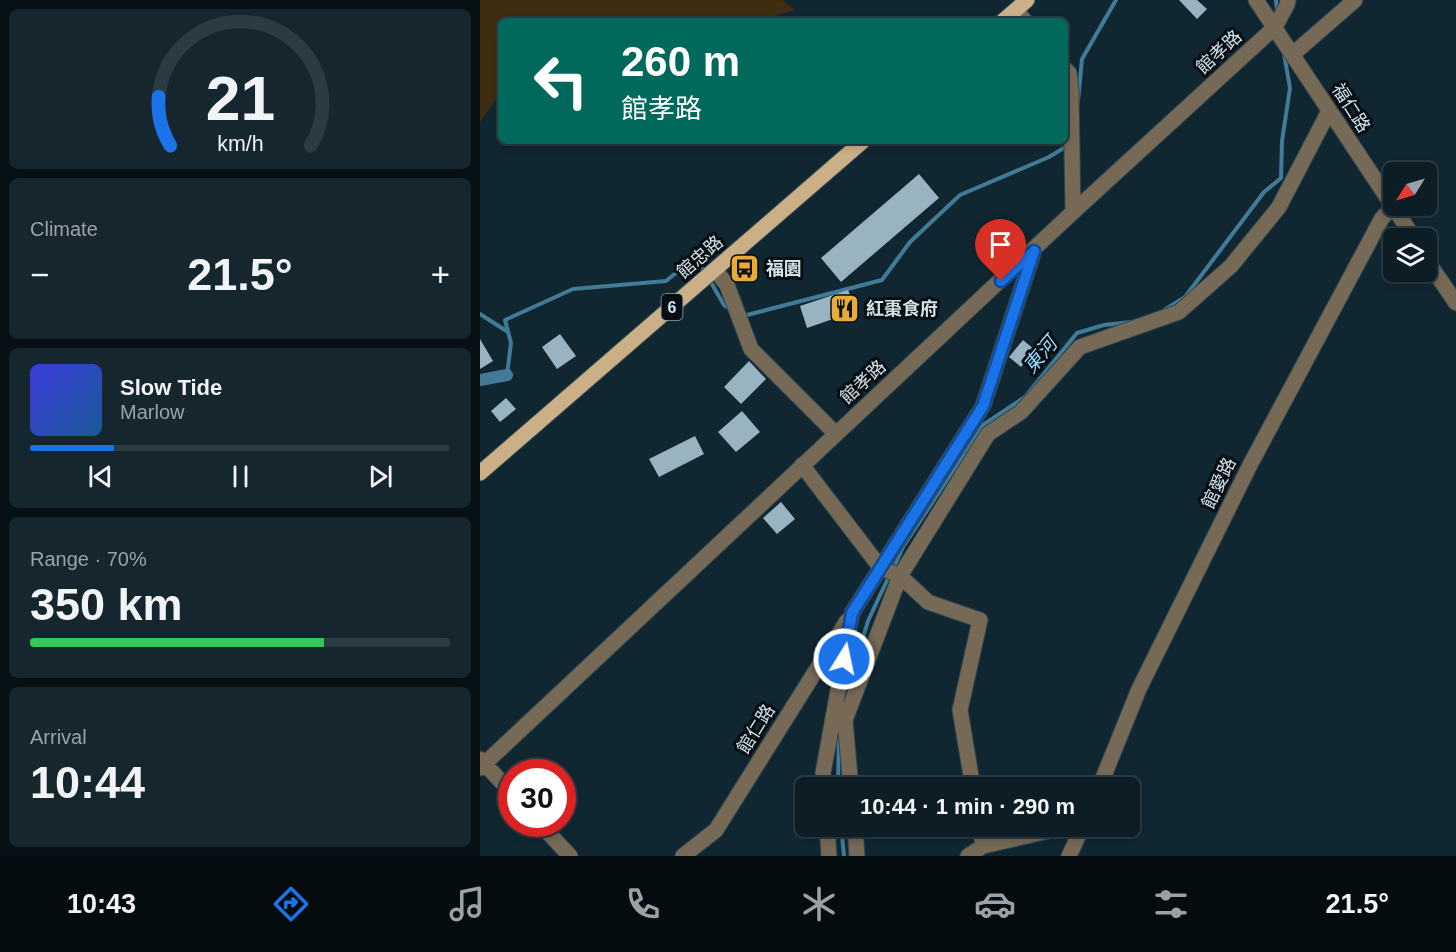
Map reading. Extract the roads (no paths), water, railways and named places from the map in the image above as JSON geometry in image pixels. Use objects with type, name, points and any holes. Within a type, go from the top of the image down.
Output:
[{"type":"main road","points":[[1008,18],[1023,10]]},
{"type":"main road","name":"館忠路","points":[[480,473],[860,144]]},
{"type":"street","name":"福仁路","points":[[1256,0],[1383,190]]},
{"type":"street","points":[[1275,27],[1288,0]]},
{"type":"street","points":[[1293,54],[1354,0]]},
{"type":"street","name":"館孝路","points":[[481,764],[1034,251],[1073,212],[1275,27]]},
{"type":"street","points":[[1068,73],[1071,92],[1073,212]]},
{"type":"street","points":[[850,777],[845,720],[900,576],[988,434],[1021,412],[1080,347],[1179,312],[1231,266],[1279,207],[1329,111]]},
{"type":"street","name":"館愛路","points":[[1103,777],[1139,689],[1250,465],[1384,216]]},
{"type":"street","name":"館仁路","points":[[683,856],[716,830],[983,406],[1034,251]]},
{"type":"street","points":[[715,270],[727,285],[751,349],[836,434]]},
{"type":"street","points":[[1437,275],[1456,303]]},
{"type":"street","points":[[802,465],[880,567],[900,576],[928,602],[980,620],[960,711],[971,777]]},
{"type":"street","points":[[823,777],[852,613]]},
{"type":"street","points":[[481,764],[498,780]]},
{"type":"street","points":[[552,837],[570,856]]},
{"type":"street","points":[[828,837],[829,856]]},
{"type":"street","points":[[856,837],[857,856]]},
{"type":"street","points":[[982,837],[983,846]]},
{"type":"street","points":[[968,856],[983,846],[1022,837]]},
{"type":"street","points":[[1069,856],[1078,837]]},
{"type":"waterway","points":[[1078,101],[1082,59],[1116,0]]},
{"type":"waterway","name":"東河","points":[[1276,0],[1277,11]]},
{"type":"waterway","name":"東河","points":[[1161,312],[1185,297],[1264,192],[1281,178],[1282,141],[1290,88],[1284,54]]},
{"type":"waterway","points":[[743,316],[882,280],[910,242],[960,195],[1049,157],[1067,146]]},
{"type":"waterway","points":[[507,375],[511,343],[505,320],[573,289],[666,281],[696,257],[705,272]]},
{"type":"waterway","points":[[709,279],[724,305],[730,309]]},
{"type":"waterway","points":[[480,314],[508,332]]},
{"type":"waterway","name":"東河","points":[[893,569],[903,547],[983,425],[1025,397],[1077,333],[1104,325],[1131,322]]},
{"type":"waterway","points":[[480,380],[507,375]]},
{"type":"waterway","name":"東河","points":[[842,707],[868,621],[889,576]]},
{"type":"waterway","name":"東河","points":[[838,777],[839,732]]},
{"type":"waterway","name":"東河","points":[[842,837],[844,856]]},
{"type":"place","name":"福園","points":[[745,269]]},
{"type":"place","name":"紅棗食府","points":[[845,309]]}]
